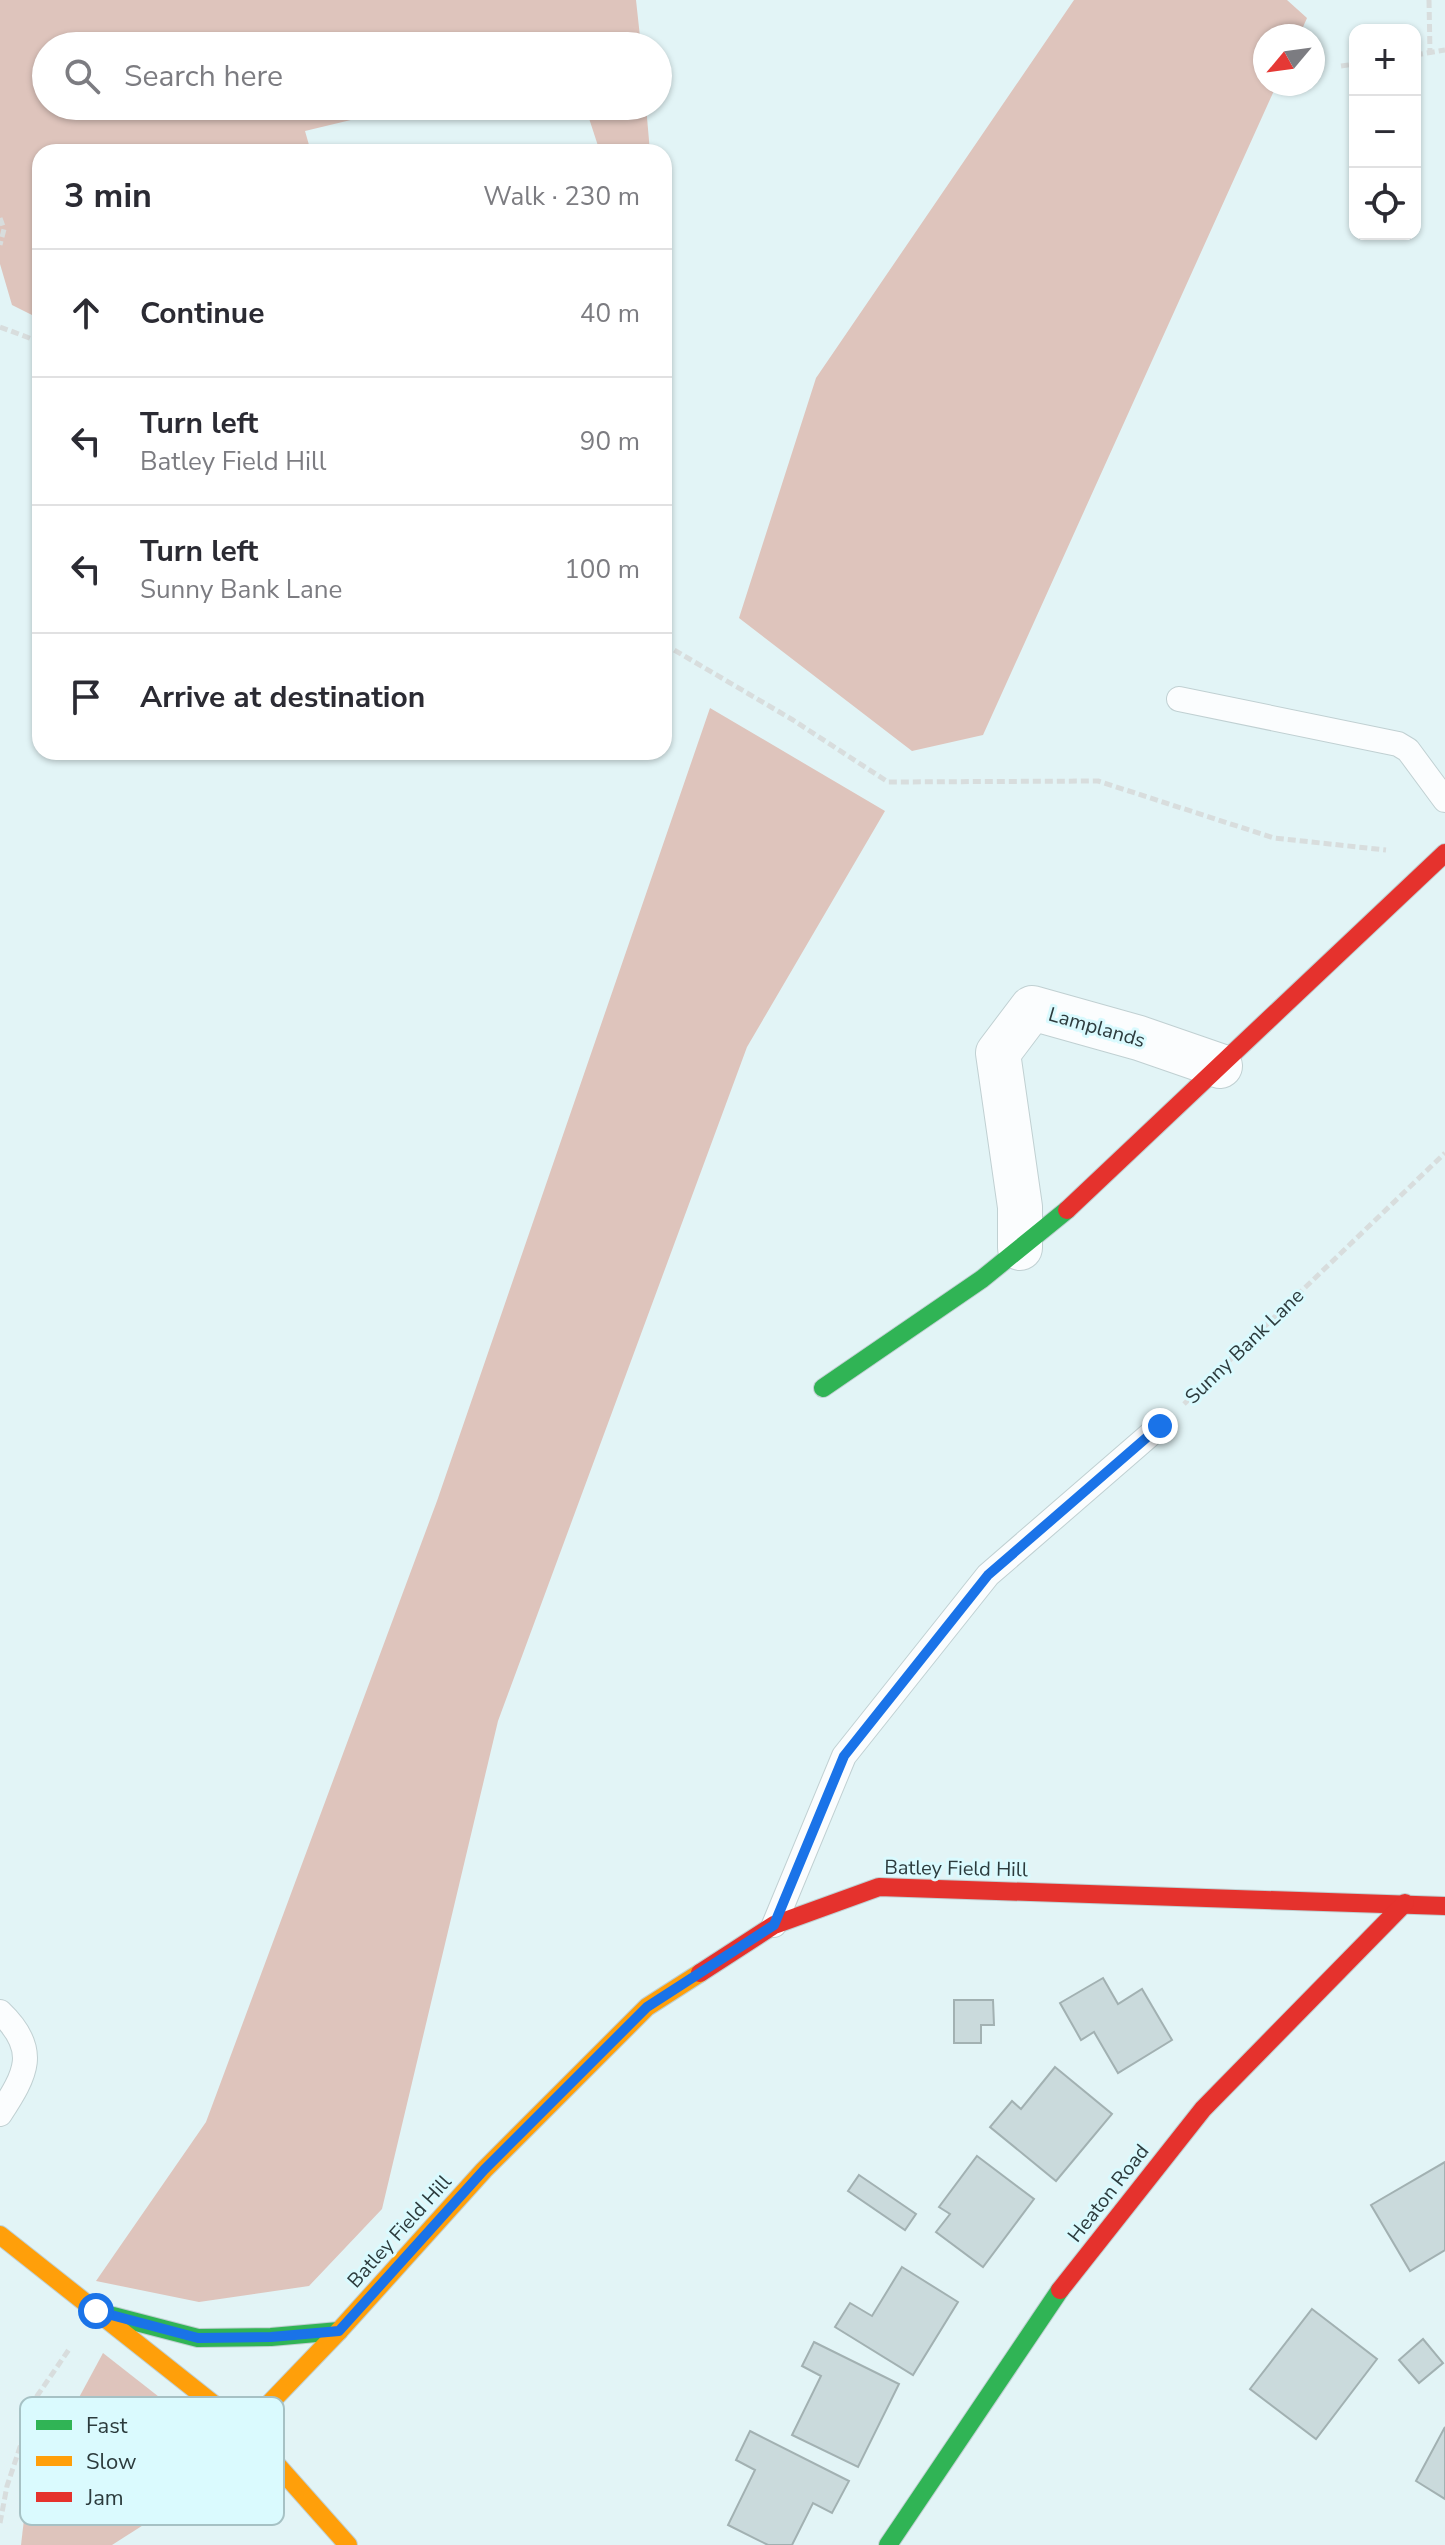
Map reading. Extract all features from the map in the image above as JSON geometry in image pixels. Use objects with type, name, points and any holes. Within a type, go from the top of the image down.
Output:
[{"type":"main road","points":[[823,1388],[982,1279],[1080,1200],[1444,854]]},
{"type":"main road","name":"Batley Field Hill","points":[[276,2397],[484,2170],[647,2007],[774,1925],[879,1887],[1445,1906]]},
{"type":"main road","name":"Heaton Road","points":[[888,2545],[1054,2298],[1203,2109],[1405,1903]]},
{"type":"main road","points":[[0,2235],[205,2397]]},
{"type":"main road","points":[[96,2311],[198,2338],[271,2337],[339,2331]]},
{"type":"main road","points":[[284,2473],[348,2545]]},
{"type":"street","name":"Lamplands","points":[[1020,1248],[1020,1207],[998,1053],[1032,1008],[1139,1038],[1220,1066]]},
{"type":"lane","points":[[1179,699],[1398,744],[1408,750],[1445,800]]},
{"type":"lane","points":[[774,1925],[844,1756],[988,1575],[1160,1426]]},
{"type":"lane","points":[[0,2012],[17,2028],[23,2044],[25,2065],[21,2082],[0,2114]]},
{"type":"path","points":[[1429,0],[1430,53]]},
{"type":"path","points":[[1421,54],[1445,50]]},
{"type":"path","points":[[1341,66],[1349,65]]},
{"type":"path","points":[[0,218],[4,229],[0,245]]},
{"type":"path","points":[[0,327],[32,339]]},
{"type":"path","points":[[672,649],[793,720],[888,782],[1098,781],[1274,838],[1444,854]]},
{"type":"path","name":"Sunny Bank Lane","points":[[1160,1426],[1445,1153]]},
{"type":"path","points":[[37,2397],[96,2311]]},
{"type":"path","points":[[0,2523],[7,2486],[20,2447]]},
{"type":"shaded area","points":[[0,0],[636,0],[639,32],[32,32],[32,120],[351,120],[305,131],[309,144],[32,144],[32,315],[12,305],[0,264]]},
{"type":"shaded area","points":[[1074,0],[1287,0],[1307,18],[1304,24],[1253,24],[1253,96],[1272,96],[983,735],[912,751],[739,618],[816,378]]},
{"type":"shaded area","points":[[590,120],[647,120],[649,144],[597,144]]},
{"type":"shaded area","points":[[710,708],[885,811],[747,1047],[498,1721],[382,2209],[309,2286],[199,2302],[96,2281],[206,2122],[437,1501]]},
{"type":"shaded area","points":[[103,2353],[159,2397],[79,2397]]},
{"type":"shaded area","points":[[23,2525],[143,2525],[112,2545],[21,2545]]},
{"type":"building","points":[[1103,1978],[1118,2004],[1142,1989],[1172,2040],[1118,2073],[1094,2032],[1081,2040],[1060,2003]]},
{"type":"building","points":[[954,2000],[993,2000],[994,2025],[981,2025],[981,2043],[954,2043]]},
{"type":"building","points":[[1055,2067],[1112,2114],[1056,2181],[990,2127],[1012,2101],[1021,2109]]},
{"type":"building","points":[[977,2156],[1034,2199],[983,2267],[936,2232],[950,2214],[939,2207]]},
{"type":"building","points":[[1445,2162],[1445,2250],[1410,2271],[1371,2205]]},
{"type":"building","points":[[859,2175],[916,2214],[905,2230],[848,2191]]},
{"type":"building","points":[[902,2267],[958,2302],[913,2375],[835,2327],[850,2303],[872,2316]]},
{"type":"building","points":[[1312,2309],[1377,2359],[1316,2439],[1250,2389]]},
{"type":"building","points":[[1423,2339],[1443,2363],[1419,2383],[1399,2360]]},
{"type":"building","points":[[814,2342],[899,2384],[858,2467],[792,2435],[821,2376],[802,2366]]},
{"type":"building","points":[[1445,2427],[1445,2499],[1416,2481]]},
{"type":"building","points":[[750,2431],[849,2481],[832,2513],[813,2503],[792,2545],[768,2545],[728,2525],[755,2470],[736,2460]]},
{"type":"traffic: fast","points":[[823,1388],[982,1279],[1067,1210]]},
{"type":"traffic: fast","points":[[888,2545],[1060,2290]]},
{"type":"traffic: fast","points":[[113,2316],[198,2338],[271,2337],[339,2331]]},
{"type":"traffic: slow","points":[[276,2397],[484,2170],[647,2007],[700,1973]]},
{"type":"traffic: slow","points":[[0,2235],[205,2397]]},
{"type":"traffic: slow","points":[[284,2473],[348,2545]]},
{"type":"traffic: jam","points":[[1067,1210],[1445,853]]},
{"type":"traffic: jam","points":[[700,1973],[774,1925],[879,1887],[1445,1906]]},
{"type":"traffic: jam","points":[[1060,2290],[1203,2109],[1405,1903]]},
{"type":"route","points":[[96,2311],[198,2338],[271,2337],[339,2331],[484,2170],[647,2007],[774,1925],[844,1756],[988,1575],[1160,1426]]}]
